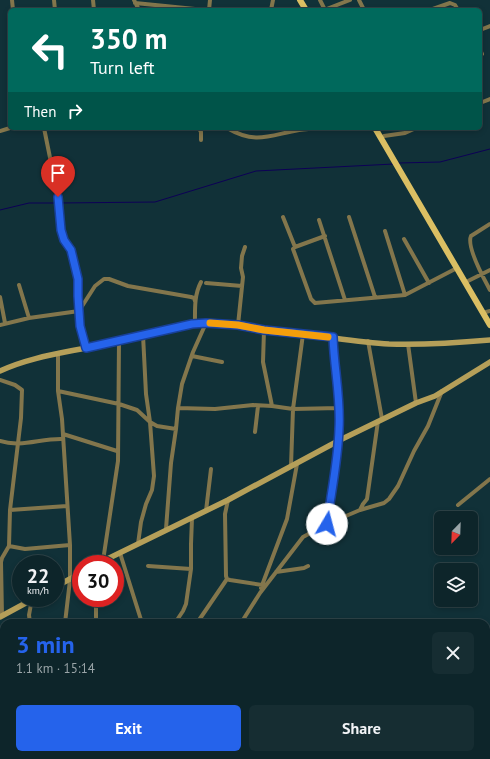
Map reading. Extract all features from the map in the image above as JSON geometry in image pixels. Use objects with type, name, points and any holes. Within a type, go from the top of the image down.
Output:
[{"type":"main road","points":[[376,130],[490,325]]},
{"type":"main road","points":[[381,130],[488,312],[490,319]]},
{"type":"street","points":[[329,8],[350,0]]},
{"type":"street","points":[[134,2],[187,8]]},
{"type":"street","points":[[436,8],[450,3],[455,5],[457,8]]},
{"type":"street","points":[[44,130],[58,197],[61,230],[64,240],[71,250],[76,268],[78,279],[80,326],[86,348]]},
{"type":"street","points":[[200,130],[201,140]]},
{"type":"street","points":[[231,130],[238,134],[258,138],[271,137],[299,130]]},
{"type":"street","points":[[384,136],[405,133],[412,130]]},
{"type":"street","points":[[283,217],[295,247],[325,236]]},
{"type":"street","points":[[349,217],[375,297]]},
{"type":"street","points":[[319,220],[345,300]]},
{"type":"street","points":[[490,224],[471,236],[469,242],[481,275],[490,290]]},
{"type":"street","points":[[385,231],[405,295]]},
{"type":"street","points":[[404,239],[429,282]]},
{"type":"street","points":[[238,325],[242,286],[242,256],[245,247]]},
{"type":"street","points":[[293,248],[312,302],[315,303],[405,295],[457,268]]},
{"type":"street","points":[[468,280],[490,270]]},
{"type":"street","points":[[79,311],[95,286],[104,279],[109,279],[128,286],[191,297],[194,298],[195,301]]},
{"type":"street","points":[[195,324],[195,301],[198,288],[203,283],[242,286]]},
{"type":"street","points":[[19,285],[29,318]]},
{"type":"street","points":[[0,297],[5,323]]},
{"type":"street","points":[[0,325],[29,318],[79,311]]},
{"type":"street","points":[[166,529],[171,463],[182,384],[206,323]]},
{"type":"street","points":[[0,371],[48,355],[195,324],[206,323],[238,325],[264,330],[388,344],[445,344],[490,340]]},
{"type":"street","points":[[264,330],[263,362],[272,406]]},
{"type":"street","points":[[260,593],[287,519],[294,465],[293,409],[303,334]]},
{"type":"street","points":[[138,544],[143,516],[154,480],[150,422],[146,394],[143,335]]},
{"type":"street","points":[[327,524],[338,441],[339,408],[333,337]]},
{"type":"street","points":[[102,555],[116,480],[118,461],[119,341]]},
{"type":"street","points":[[360,510],[367,499],[380,420],[368,341]]},
{"type":"street","points":[[408,344],[416,403]]},
{"type":"street","points":[[58,353],[58,391],[61,403],[70,544],[70,580],[65,619]]},
{"type":"street","points":[[192,356],[222,362]]},
{"type":"street","points":[[116,555],[166,529],[228,500],[380,420],[430,398],[490,362]]},
{"type":"street","points":[[0,380],[15,385],[22,390],[21,418],[10,510],[9,546],[1,562],[1,616],[18,607]]},
{"type":"street","points":[[58,391],[119,404],[137,410],[150,422],[157,426],[176,429]]},
{"type":"street","points":[[244,619],[260,593],[303,537],[327,524],[360,510],[384,503],[389,499],[398,486],[414,451],[428,426],[442,391]]},
{"type":"street","points":[[178,408],[214,409],[258,406],[293,409],[339,408]]},
{"type":"street","points":[[255,432],[258,406]]},
{"type":"street","points":[[214,409],[215,415]]},
{"type":"street","points":[[63,434],[117,451]]},
{"type":"street","points":[[0,441],[17,444],[51,439],[63,439]]},
{"type":"street","points":[[206,511],[211,469]]},
{"type":"street","points":[[458,505],[490,479]]},
{"type":"street","points":[[200,619],[227,579],[225,514],[228,500]]},
{"type":"street","points":[[10,510],[67,506]]},
{"type":"street","points":[[178,619],[186,604],[191,569],[192,518]]},
{"type":"street","points":[[9,546],[25,548],[70,544]]},
{"type":"street","points":[[120,553],[141,619]]},
{"type":"street","points":[[148,566],[191,569]]},
{"type":"street","points":[[276,572],[304,568],[308,566]]},
{"type":"street","points":[[227,579],[262,585]]},
{"type":"street","points":[[64,583],[70,580]]},
{"type":"street","points":[[30,619],[32,607]]},
{"type":"street","points":[[96,607],[96,619]]},
{"type":"waterway","points":[[399,163],[440,162],[490,149]]},
{"type":"waterway","points":[[60,203],[155,202],[256,171],[394,164]]},
{"type":"waterway","points":[[0,210],[29,203],[57,203]]},
{"type":"slow traffic","points":[[210,323],[238,325],[264,330],[328,337]]},
{"type":"route","points":[[58,197],[61,230],[64,240],[71,250],[75,262],[78,279],[80,326],[86,348],[192,324],[206,323],[238,325],[264,330],[333,337],[334,361],[339,401],[339,429],[327,524]]}]
